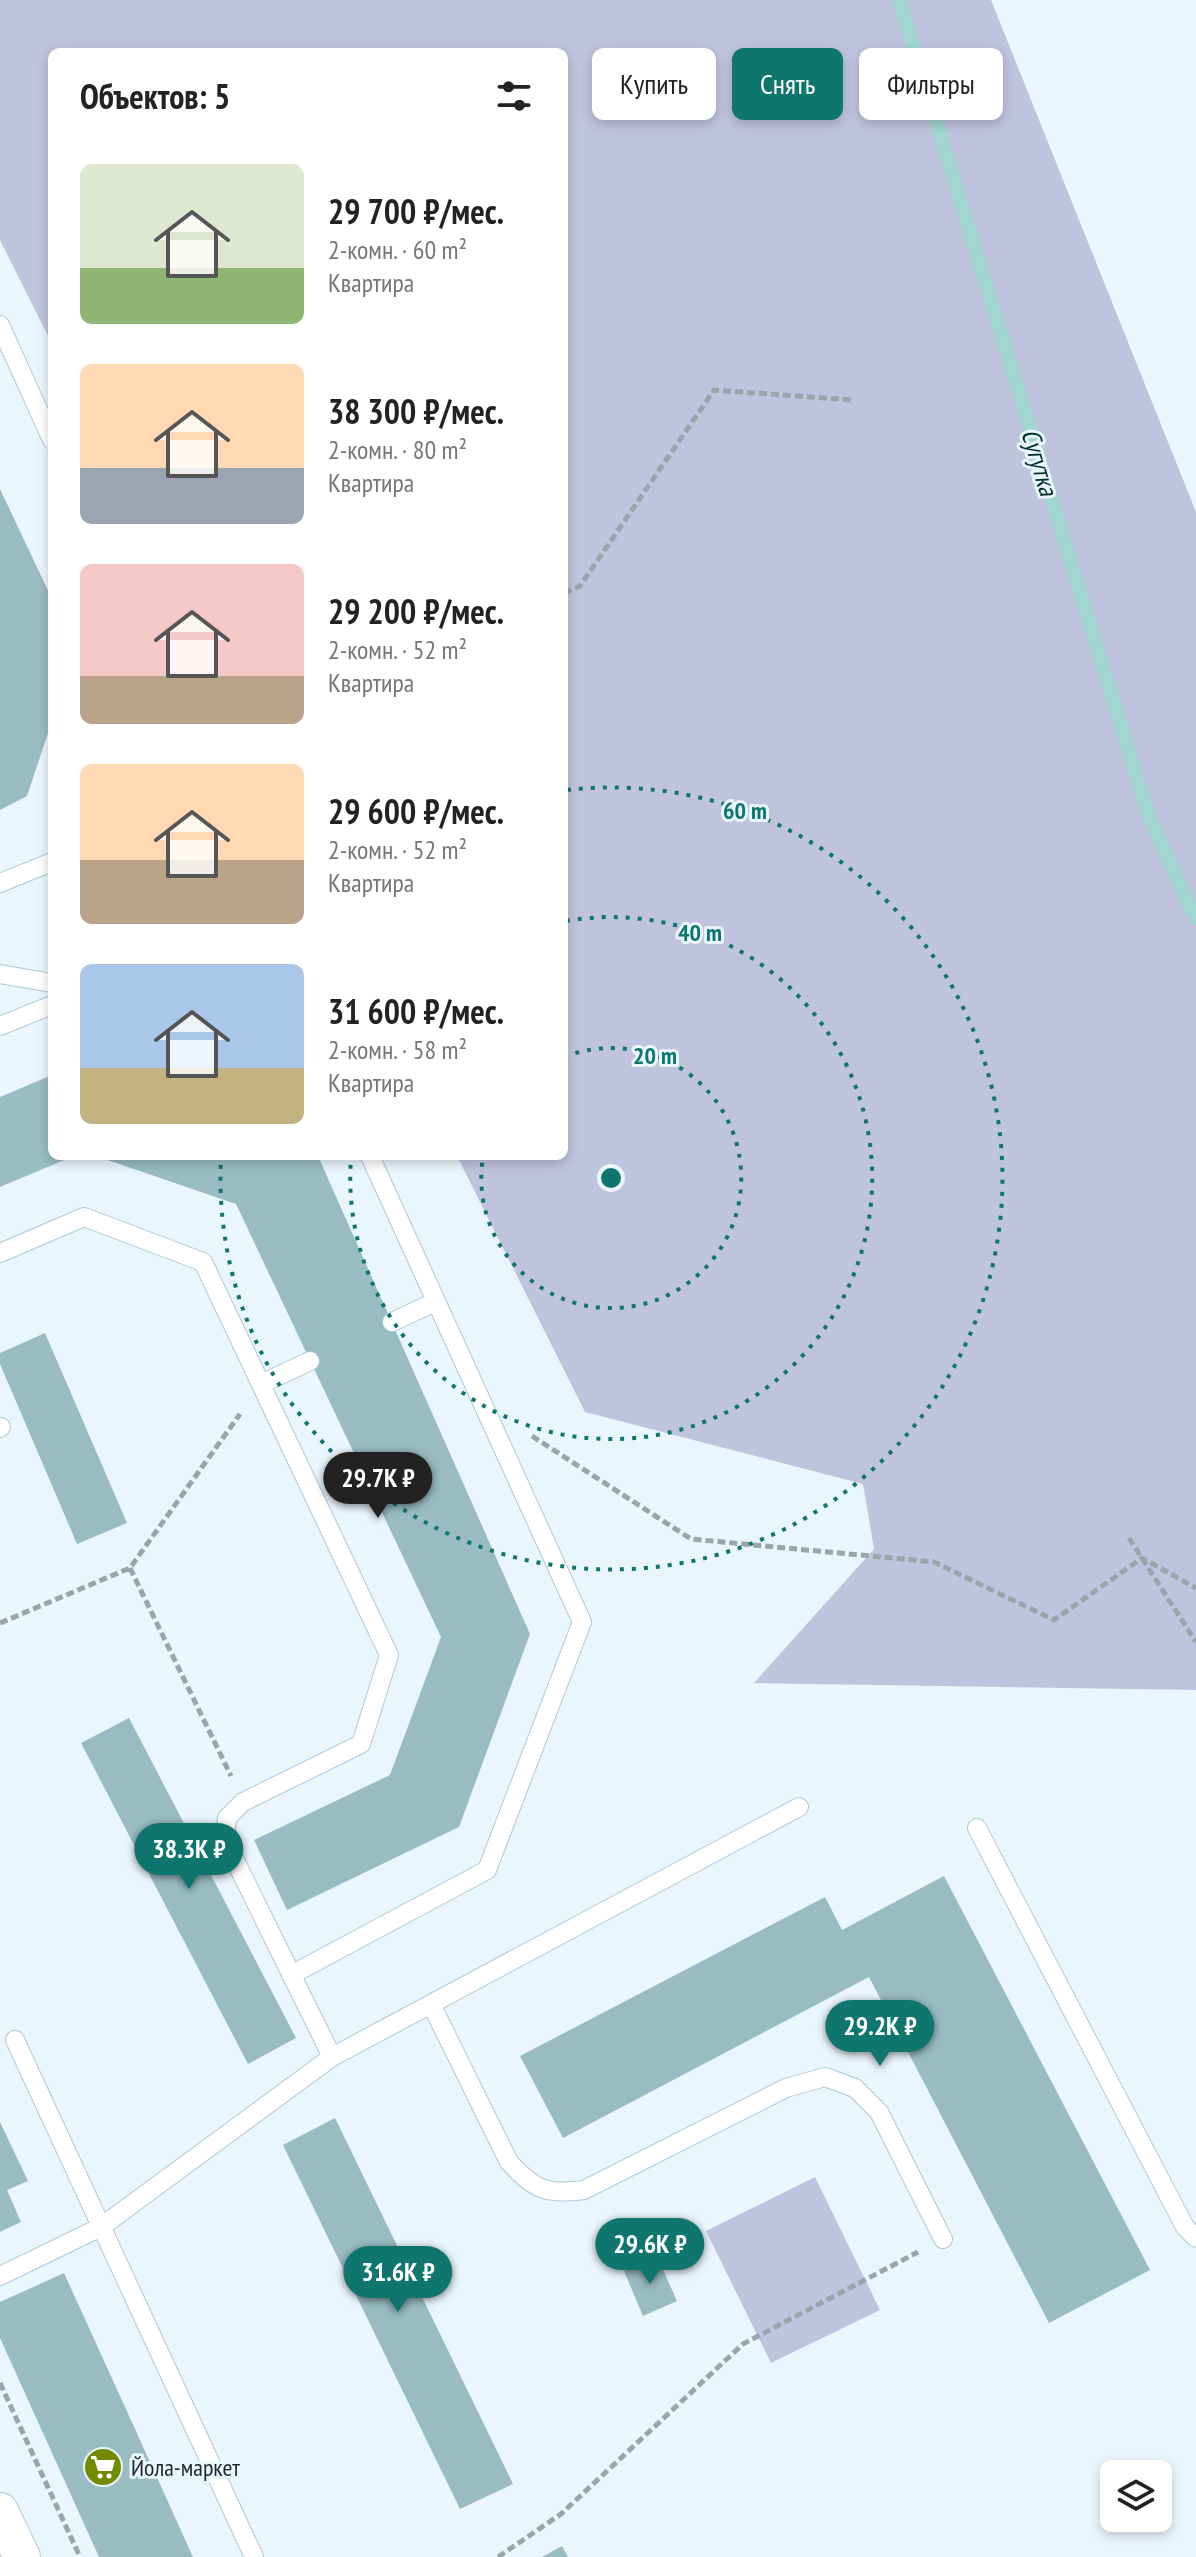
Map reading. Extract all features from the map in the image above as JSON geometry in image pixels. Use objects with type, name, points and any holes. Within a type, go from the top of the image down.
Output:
[{"type":"street","points":[[0,2511],[22,2557]]},
{"type":"lane","points":[[0,325],[48,431]]},
{"type":"lane","points":[[0,883],[48,864]]},
{"type":"lane","points":[[0,974],[48,982]]},
{"type":"lane","points":[[0,1026],[48,1007]]},
{"type":"lane","points":[[291,1975],[487,1870],[582,1622],[372,1160]]},
{"type":"lane","points":[[0,1253],[84,1217],[203,1262],[389,1655],[361,1744],[243,1802],[227,1818],[225,1840],[332,2057]]},
{"type":"lane","points":[[392,1322],[435,1302]]},
{"type":"lane","points":[[261,1384],[310,1361]]},
{"type":"lane","points":[[0,2276],[101,2227],[332,2057],[799,1807]]},
{"type":"lane","points":[[977,1828],[1185,2227],[1196,2238]]},
{"type":"lane","points":[[431,2004],[509,2162],[528,2184],[555,2194],[584,2190],[786,2088],[825,2077],[855,2088],[879,2112],[943,2239]]},
{"type":"lane","points":[[15,2040],[254,2557]]},
{"type":"path","points":[[568,591],[580,586],[714,390],[852,400]]},
{"type":"path","points":[[0,1623],[130,1568],[261,1384]]},
{"type":"path","points":[[481,1403],[691,1539],[934,1562],[1054,1620],[1142,1558]]},
{"type":"path","points":[[1129,1538],[1196,1642]]},
{"type":"path","points":[[1142,1558],[1196,1588]]},
{"type":"path","points":[[130,1568],[243,1802]]},
{"type":"path","points":[[498,2557],[561,2514],[743,2344],[943,2239]]},
{"type":"path","points":[[0,2383],[80,2557]]},
{"type":"shaded area","points":[[0,0],[991,0],[1196,512],[1196,1690],[754,1683],[874,1549],[863,1484],[585,1412],[459,1160],[568,1160],[568,48],[48,48],[48,336],[0,240]]},
{"type":"shaded area","points":[[815,2177],[880,2310],[771,2363],[706,2231]]},
{"type":"building","points":[[0,489],[48,591],[48,733],[27,796],[0,810]]},
{"type":"building","points":[[48,1077],[48,1160],[64,1160],[0,1187],[0,1097]]},
{"type":"building","points":[[108,1160],[320,1160],[530,1634],[459,1827],[287,1910],[254,1840],[390,1775],[441,1637],[236,1204]]},
{"type":"building","points":[[45,1333],[127,1523],[77,1544],[0,1364],[0,1353]]},
{"type":"building","points":[[129,1718],[296,2038],[248,2064],[81,1743]]},
{"type":"building","points":[[944,1876],[1150,2270],[1049,2323],[869,1977],[563,2138],[520,2056],[825,1897],[842,1930]]},
{"type":"building","points":[[335,2118],[513,2484],[460,2509],[283,2145]]},
{"type":"building","points":[[0,2122],[28,2181],[7,2190],[21,2222],[0,2232]]},
{"type":"building","points":[[657,2256],[677,2301],[643,2316],[624,2271]]},
{"type":"building","points":[[64,2273],[193,2557],[99,2557],[0,2338],[0,2302]]},
{"type":"building","points":[[562,2546],[568,2557],[542,2557]]},
{"type":"waterway","name":"Сугутка","points":[[899,0],[1149,817],[1196,919]]},
{"type":"place","name":"Йола-маркет","points":[[103,2467]]}]
